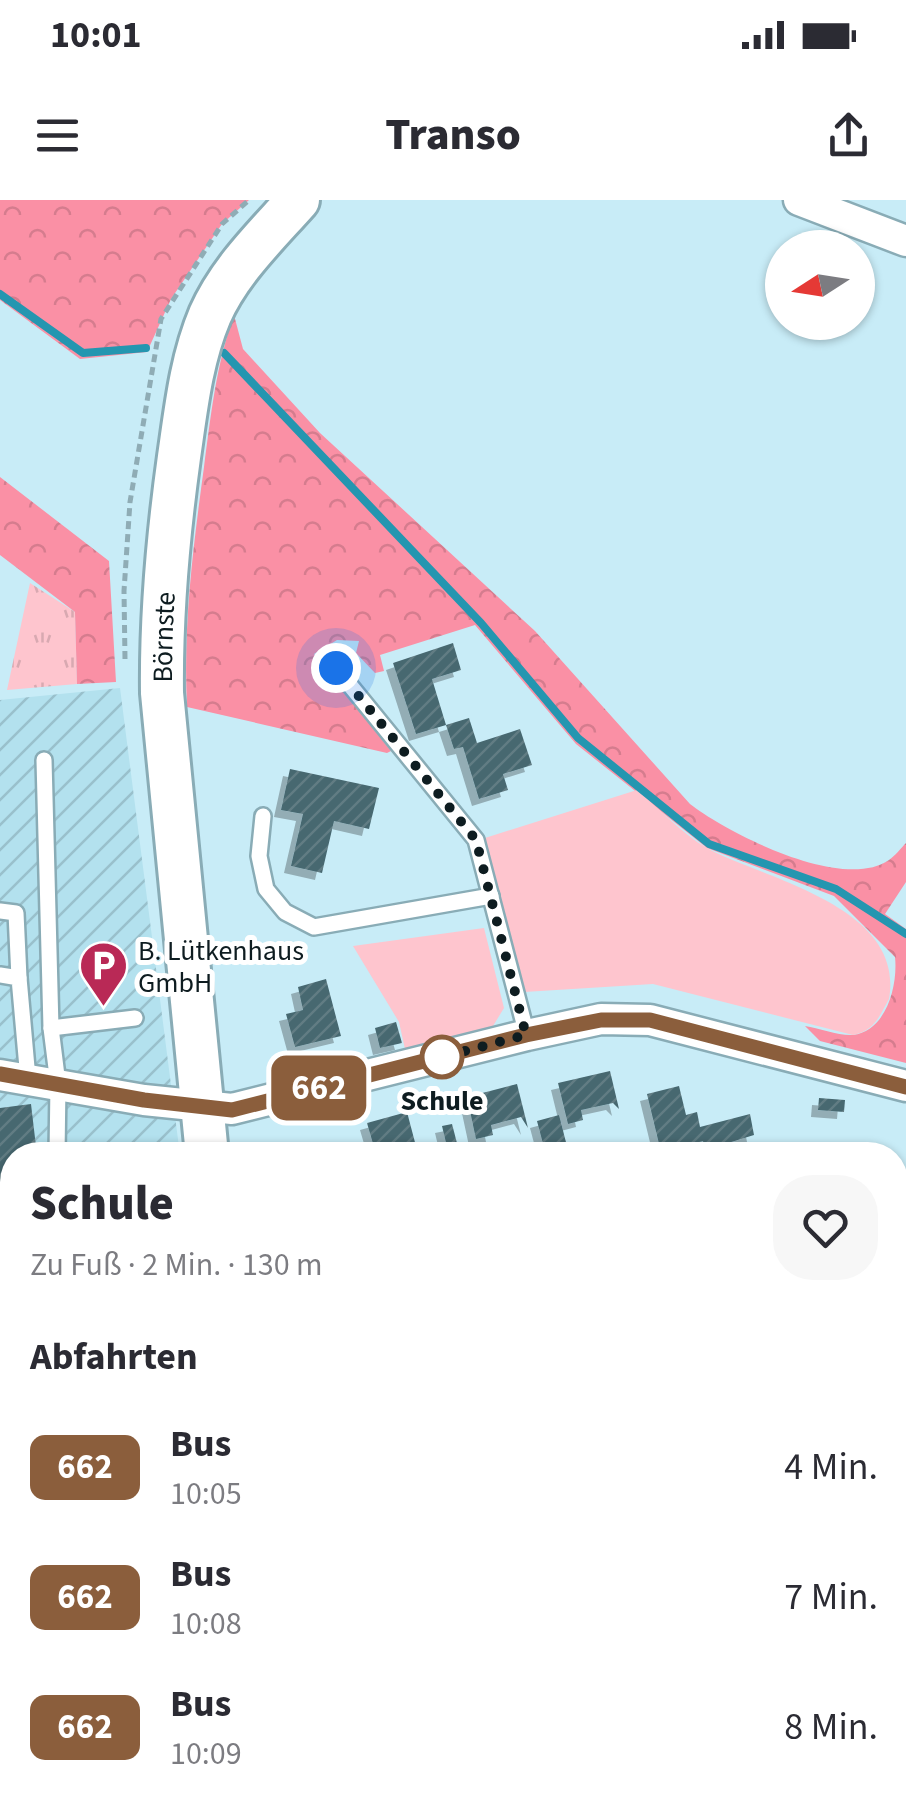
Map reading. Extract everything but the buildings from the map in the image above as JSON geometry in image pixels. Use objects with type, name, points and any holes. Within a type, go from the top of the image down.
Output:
[{"type":"street","name":"Börnste","points":[[205,1142],[162,693],[161,620],[167,548],[187,398],[211,312],[242,262],[298,200]]},
{"type":"street","points":[[799,200],[906,241]]},
{"type":"street","points":[[14,1077],[144,1100],[232,1110],[526,1035],[601,1020],[650,1020],[906,1086]]},
{"type":"lane","points":[[336,668],[476,840],[526,1035]]},
{"type":"lane","points":[[44,760],[57,1142]]},
{"type":"lane","points":[[263,816],[259,856],[266,889],[285,912],[314,928],[491,896]]},
{"type":"lane","points":[[0,911],[16,913],[19,978],[14,1077]]},
{"type":"lane","points":[[0,975],[19,978]]},
{"type":"lane","points":[[51,1028],[135,1018]]},
{"type":"shaded area","name":"B. Lütkenhaus GmbH","points":[[120,688],[178,1142],[0,1142],[0,700]]},
{"type":"green space","points":[[0,200],[249,200],[222,224],[171,299],[147,352],[80,359],[0,300]]},
{"type":"green space","points":[[234,315],[243,349],[320,433],[535,631],[690,804],[758,843],[816,864],[869,868],[889,860],[906,843],[906,882],[885,914],[906,929],[906,1063],[820,1041],[805,1026],[842,1034],[865,1032],[888,1005],[895,957],[834,896],[707,848],[576,744],[475,625],[380,655],[384,671],[375,673],[356,653],[359,641],[337,640],[314,654],[391,751],[387,753],[187,707],[188,616],[196,527],[215,390]]},
{"type":"green space","points":[[0,477],[109,561],[116,682],[77,684],[75,612],[0,555]]},
{"type":"green space","points":[[30,583],[75,612],[77,684],[7,690]]},
{"type":"green space","points":[[637,790],[707,848],[824,900],[853,918],[875,940],[888,967],[889,999],[871,1027],[853,1035],[653,984],[524,992],[485,838]]},
{"type":"green space","points":[[484,928],[504,1008],[493,1026],[405,1049],[399,1022],[353,946]]},
{"type":"waterway","points":[[0,294],[83,353],[146,348]]},
{"type":"waterway","points":[[224,353],[481,623],[578,738],[709,844],[836,889],[906,934]]},
{"type":"bus line","name":"662","points":[[0,1074],[144,1100],[232,1110],[526,1035],[601,1020],[650,1020],[906,1087]]},
{"type":"place","name":"B. Lütkenhaus GmbH","points":[[103,1008]]},
{"type":"place","name":"Schule","points":[[442,1057]]},
{"type":"route","points":[[336,668],[476,840],[526,1035],[442,1057]]}]
